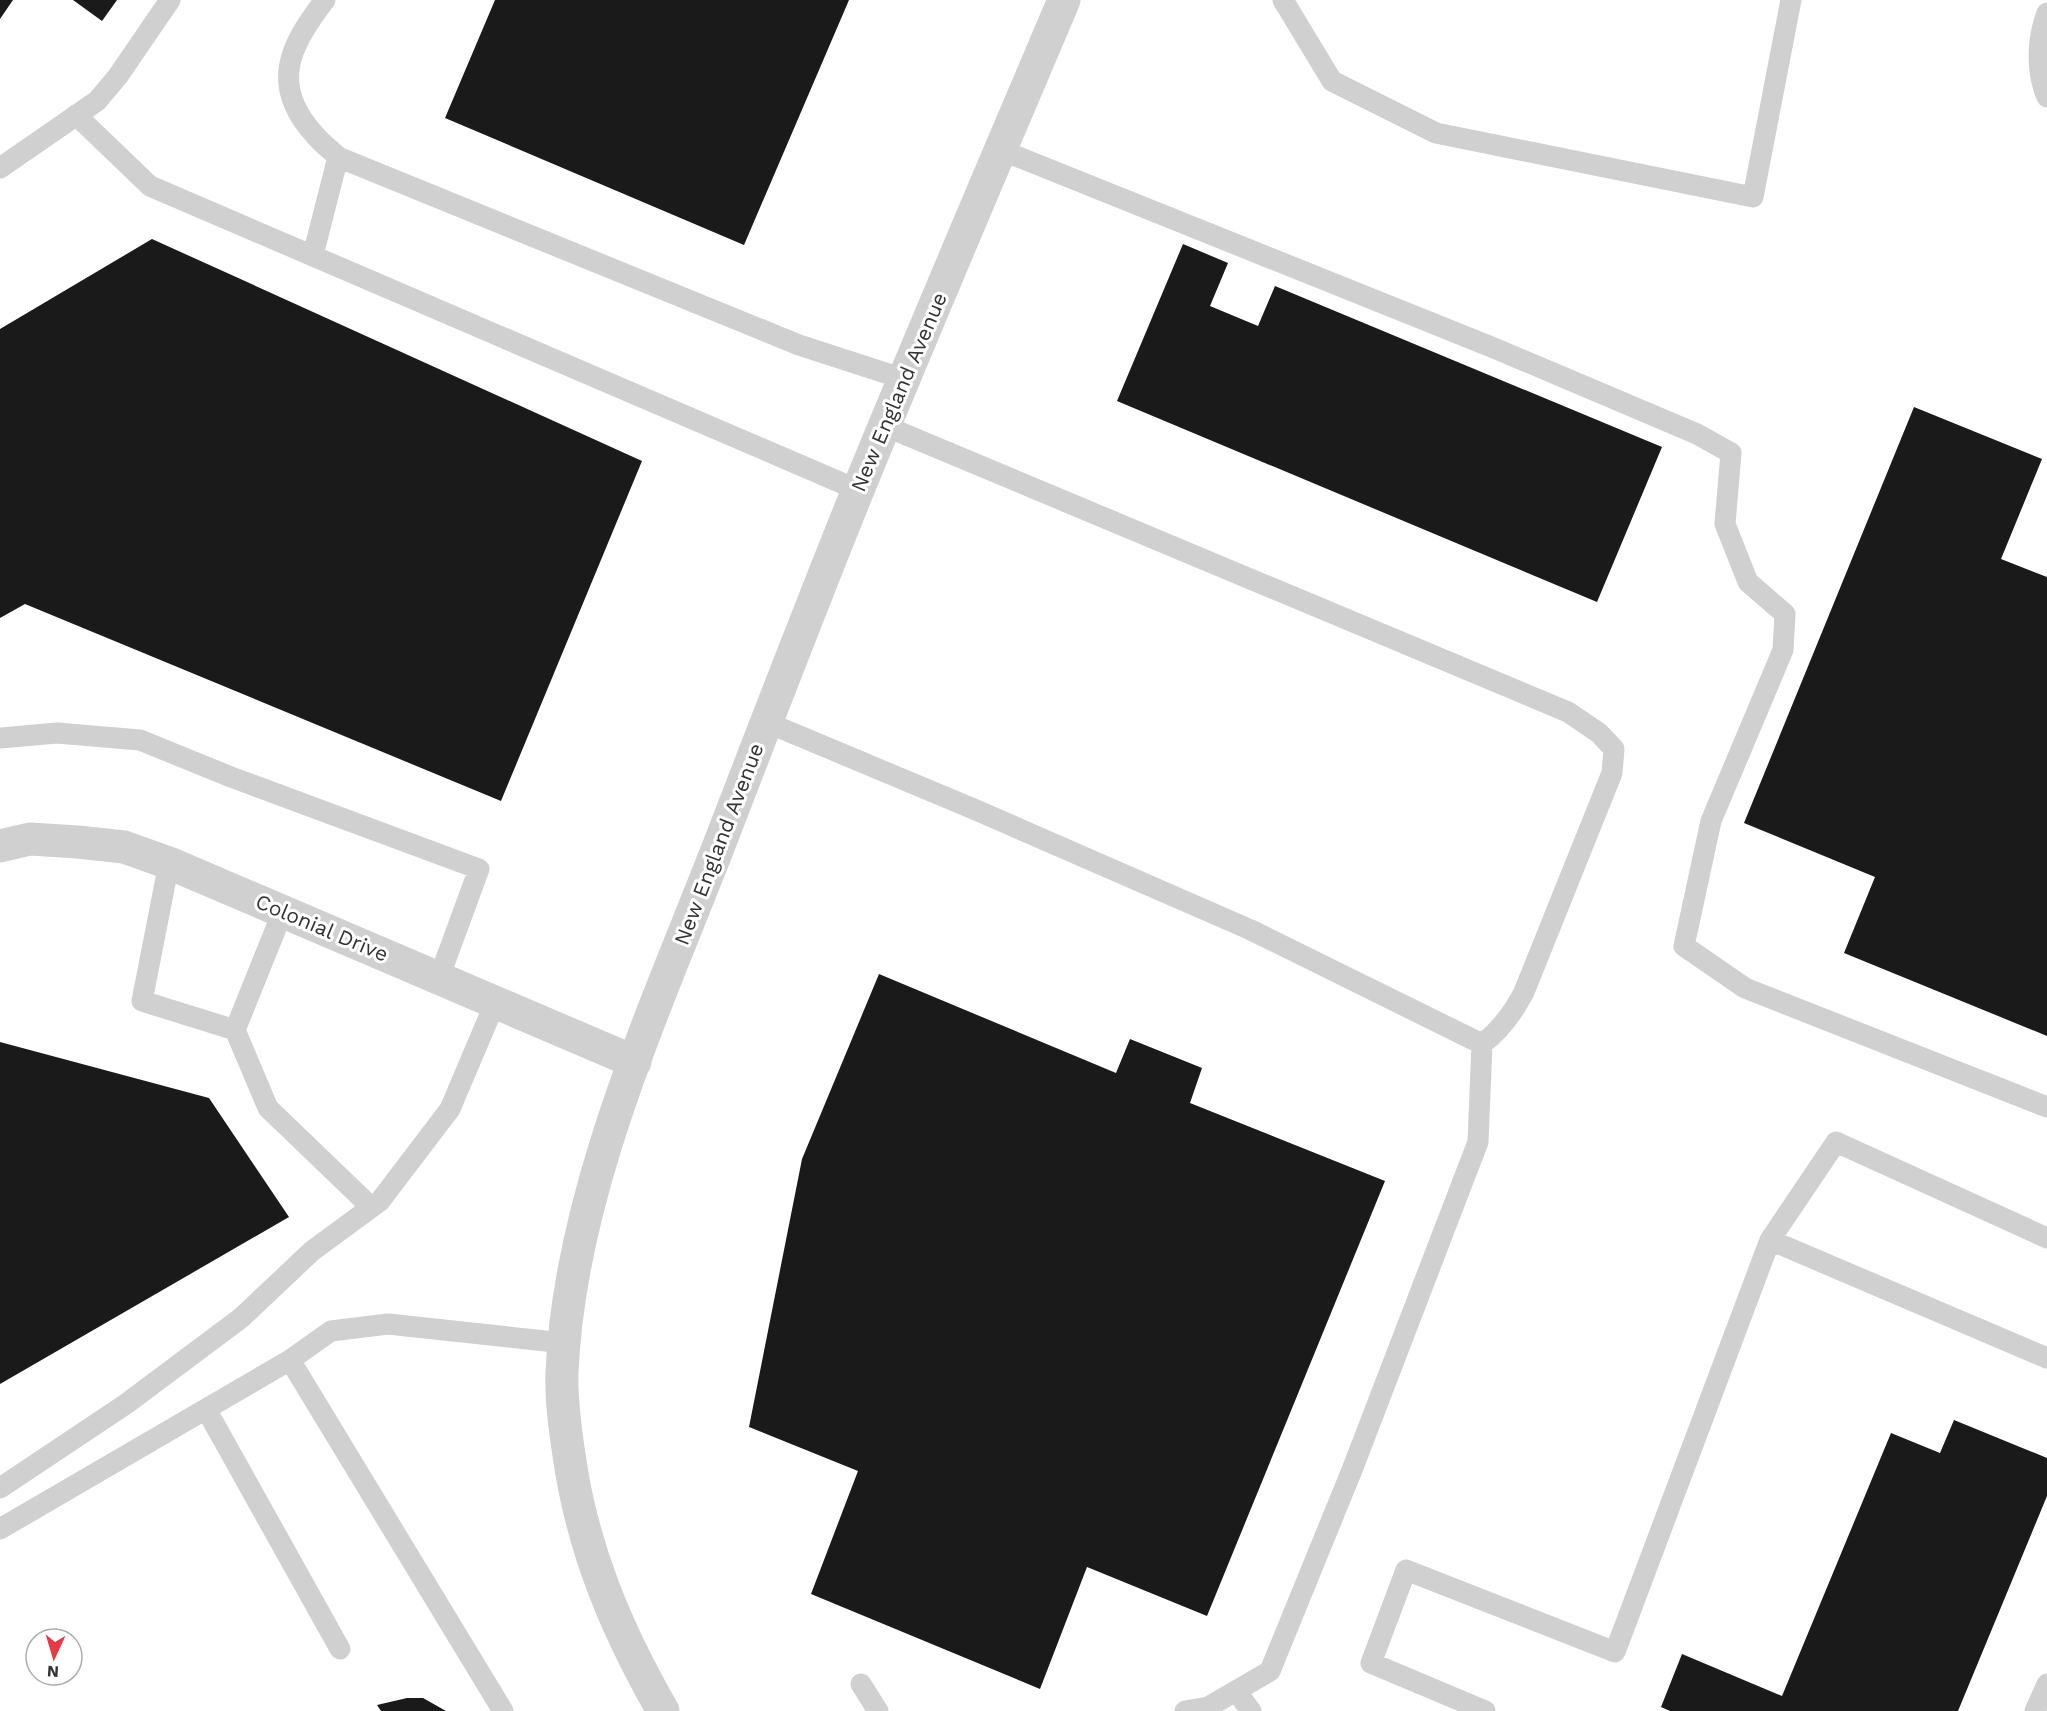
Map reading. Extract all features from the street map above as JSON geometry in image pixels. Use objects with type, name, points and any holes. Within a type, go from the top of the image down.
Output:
[{"type":"street","name":"New England Avenue","points":[[663,1711],[621,1635],[585,1536],[574,1488],[563,1417],[562,1378],[564,1343],[578,1254],[597,1177],[634,1062],[858,490],[1064,0]]},
{"type":"street","name":"Colonial Drive","points":[[0,846],[30,839],[124,847],[169,863],[283,911],[634,1062]]},
{"type":"lane","points":[[0,168],[97,101],[118,76],[170,0]]},
{"type":"lane","points":[[325,0],[310,19],[291,55],[287,82],[296,110],[314,135],[338,156],[799,345],[904,379]]},
{"type":"lane","points":[[1283,0],[1332,81],[1436,133],[1753,197],[1791,0]]},
{"type":"lane","points":[[2047,13],[2039,54],[2041,83],[2047,97]]},
{"type":"lane","points":[[76,115],[150,186],[858,490]]},
{"type":"lane","points":[[1001,150],[1494,348],[1697,434],[1731,453],[1725,524],[1748,582],[1785,614],[1783,650],[1711,821],[1684,946],[1745,988],[2047,1107]]},
{"type":"lane","points":[[313,255],[338,156]]},
{"type":"lane","points":[[885,426],[1568,712],[1599,733],[1614,749],[1612,774],[1524,992],[1514,1011],[1495,1034],[1482,1044]]},
{"type":"lane","points":[[766,722],[976,810],[1251,930],[1482,1044]]},
{"type":"lane","points":[[0,738],[57,733],[140,740],[231,777],[479,869],[439,978]]},
{"type":"lane","points":[[169,863],[142,1001],[235,1030]]},
{"type":"lane","points":[[283,911],[235,1030],[268,1108],[370,1207]]},
{"type":"lane","points":[[0,1488],[126,1404],[232,1324],[312,1251],[380,1201],[450,1109],[495,1003]]},
{"type":"lane","points":[[1185,1711],[1208,1707],[1270,1671],[1356,1459],[1478,1142],[1482,1044]]},
{"type":"lane","points":[[1485,1711],[1371,1663],[1406,1570],[1616,1652],[1770,1240],[1836,1142],[2047,1238]]},
{"type":"lane","points":[[1770,1240],[2047,1358]]},
{"type":"lane","points":[[0,1529],[290,1360],[332,1331],[388,1324],[564,1343]]},
{"type":"lane","points":[[290,1360],[503,1711]]},
{"type":"lane","points":[[206,1408],[340,1649]]},
{"type":"lane","points":[[861,1684],[878,1711]]},
{"type":"lane","points":[[2035,1711],[2047,1684]]},
{"type":"lane","points":[[1236,1691],[1251,1711]]},
{"type":"building","points":[[0,0],[13,0],[0,19]]},
{"type":"building","points":[[73,0],[117,0],[102,21]]},
{"type":"building","points":[[495,0],[849,0],[744,245],[445,118]]},
{"type":"building","points":[[152,239],[642,461],[501,801],[25,604],[0,618],[0,329]]},
{"type":"building","points":[[1183,244],[1228,263],[1210,306],[1258,326],[1275,286],[1662,447],[1597,602],[1117,401]]},
{"type":"building","points":[[1914,407],[2042,459],[2001,559],[2047,577],[2047,1036],[1844,953],[1875,877],[1744,823]]},
{"type":"building","points":[[879,974],[1116,1073],[1130,1039],[1202,1068],[1190,1103],[1385,1181],[1207,1616],[1087,1567],[1040,1689],[811,1594],[858,1471],[749,1427],[802,1159]]},
{"type":"building","points":[[0,1042],[209,1098],[289,1217],[0,1384]]},
{"type":"building","points":[[1954,1420],[2047,1458],[2047,1496],[1958,1711],[1670,1711],[1661,1707],[1682,1654],[1782,1696],[1891,1433],[1940,1453]]},
{"type":"building","points":[[407,1698],[423,1698],[446,1711],[381,1711],[377,1705]]}]
